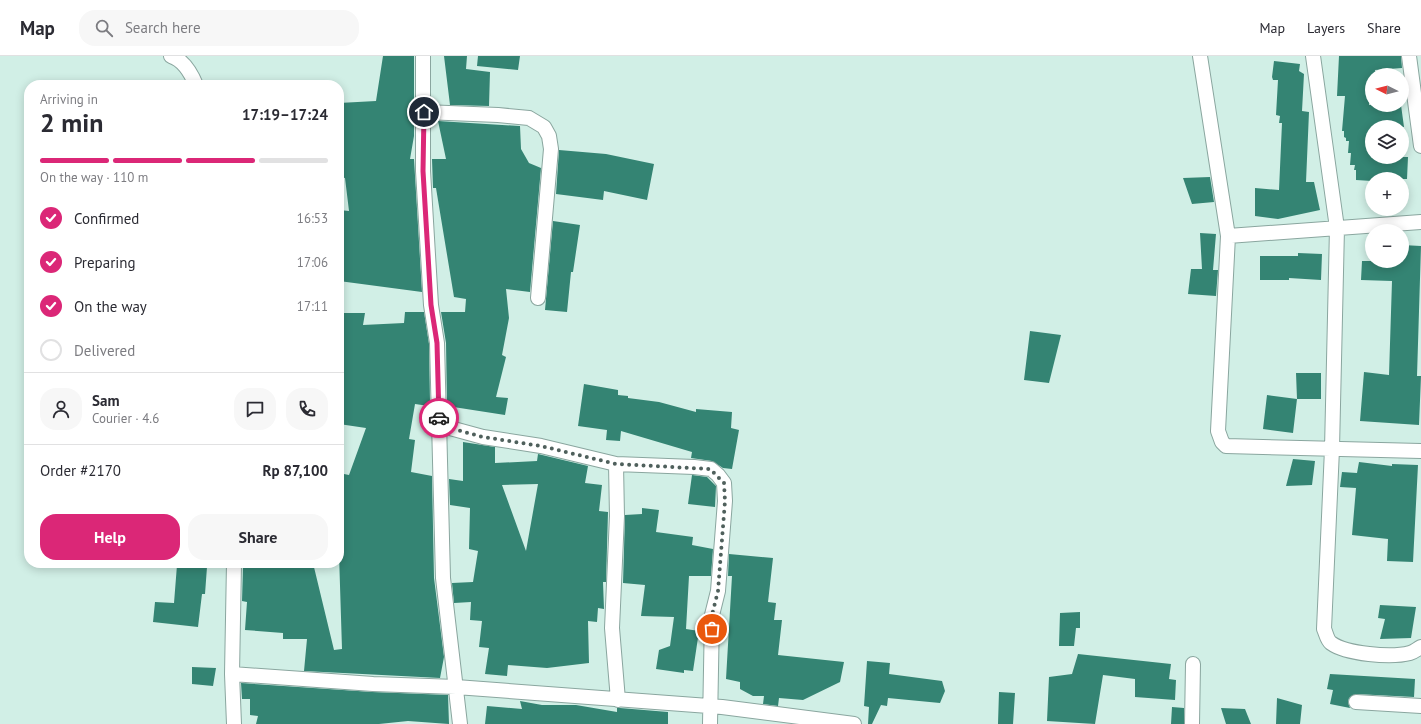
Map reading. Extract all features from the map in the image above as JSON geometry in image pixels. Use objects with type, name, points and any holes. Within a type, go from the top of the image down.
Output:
[{"type":"street","points":[[171,56],[176,58],[191,72],[194,80]]},
{"type":"street","points":[[423,56],[423,171],[431,305],[437,343],[443,578],[460,724]]},
{"type":"street","points":[[1200,56],[1228,236],[1218,431],[1222,442],[1226,446],[1421,451]]},
{"type":"street","points":[[1313,56],[1337,228],[1332,449],[1324,629],[1329,642],[1340,648],[1366,654],[1411,653],[1421,647]]},
{"type":"street","points":[[1409,56],[1421,146]]},
{"type":"street","points":[[424,112],[498,115],[529,118],[544,127],[549,136],[550,149],[538,298]]},
{"type":"street","points":[[1228,236],[1421,222]]},
{"type":"street","points":[[439,425],[483,437],[541,446],[616,464],[710,469],[724,483],[725,501],[718,591],[712,615],[710,724]]},
{"type":"street","points":[[616,464],[617,516],[612,628],[618,700]]},
{"type":"street","points":[[234,568],[232,674],[234,724]]},
{"type":"street","points":[[1192,724],[1193,664]]},
{"type":"street","points":[[232,674],[373,684],[456,687],[711,706],[854,724]]},
{"type":"street","points":[[1356,702],[1421,706]]},
{"type":"building","points":[[383,56],[414,56],[414,136],[410,159],[414,159],[422,292],[344,282],[344,210],[349,211],[344,178],[344,103],[376,101]]},
{"type":"building","points":[[444,56],[467,56],[466,69],[490,72],[489,106],[450,105]]},
{"type":"building","points":[[478,56],[520,56],[518,70],[477,66]]},
{"type":"building","points":[[1339,56],[1401,56],[1402,68],[1365,68],[1365,112],[1402,112],[1403,120],[1365,120],[1365,164],[1408,164],[1407,172],[1365,172],[1365,181],[1356,180],[1356,170],[1354,170],[1355,165],[1350,165],[1351,153],[1348,153],[1349,141],[1346,141],[1344,131],[1342,131],[1345,96],[1337,96]]},
{"type":"building","points":[[1274,61],[1300,64],[1299,71],[1304,74],[1302,111],[1309,112],[1306,182],[1314,182],[1320,210],[1278,219],[1255,216],[1255,188],[1279,190],[1282,123],[1279,123],[1280,116],[1276,115],[1278,80],[1273,80],[1272,77]]},
{"type":"building","points":[[438,121],[520,126],[521,149],[529,163],[541,168],[530,292],[506,289],[509,318],[502,355],[506,357],[496,397],[508,398],[505,415],[447,406],[446,343],[441,312],[465,312],[466,299],[454,297],[436,188],[433,188],[432,159],[446,159]]},
{"type":"building","points":[[559,150],[606,154],[654,164],[647,200],[604,191],[603,200],[556,194]]},
{"type":"building","points":[[1210,177],[1214,202],[1192,204],[1183,178]]},
{"type":"building","points":[[553,221],[580,225],[573,272],[571,272],[567,312],[545,310]]},
{"type":"building","points":[[1200,233],[1216,234],[1213,270],[1218,270],[1216,296],[1188,294],[1191,269],[1202,269]]},
{"type":"building","points":[[1409,245],[1421,246],[1417,376],[1421,376],[1419,425],[1360,421],[1364,372],[1389,375],[1392,281],[1361,280],[1362,261],[1365,261],[1365,268],[1409,268]]},
{"type":"building","points":[[1298,253],[1322,254],[1321,280],[1289,278],[1289,280],[1260,280],[1260,256],[1298,256]]},
{"type":"building","points":[[405,312],[424,312],[429,344],[430,402],[429,406],[415,404],[409,439],[415,440],[411,472],[432,476],[434,578],[444,657],[440,678],[304,671],[307,639],[283,639],[283,633],[245,630],[247,602],[242,601],[243,568],[314,568],[334,650],[342,649],[339,568],[344,568],[344,474],[349,475],[366,428],[344,425],[344,313],[365,313],[363,325],[404,323]]},
{"type":"building","points":[[1030,331],[1061,335],[1049,383],[1024,380]]},
{"type":"building","points":[[1296,373],[1321,373],[1321,399],[1297,399]]},
{"type":"building","points":[[584,384],[618,390],[618,395],[628,396],[628,398],[659,402],[696,412],[696,409],[732,412],[731,428],[739,430],[732,469],[723,468],[712,461],[691,458],[692,452],[621,431],[620,441],[606,440],[607,430],[578,426]]},
{"type":"building","points":[[1267,395],[1297,399],[1293,433],[1263,429]]},
{"type":"building","points":[[463,442],[495,447],[495,463],[537,461],[538,454],[588,466],[585,483],[602,485],[599,511],[608,512],[606,582],[603,582],[604,609],[598,608],[597,622],[588,621],[589,663],[547,668],[508,665],[507,676],[485,674],[489,648],[479,647],[482,621],[470,620],[471,602],[454,603],[452,583],[473,582],[478,551],[469,549],[470,508],[450,505],[449,479],[463,481]],"holes":[[[538,484],[526,551],[502,485]]]},
{"type":"building","points":[[1293,459],[1315,461],[1312,485],[1286,486]]},
{"type":"building","points":[[1359,462],[1392,466],[1392,464],[1418,465],[1413,562],[1387,561],[1388,539],[1352,535],[1356,488],[1340,487],[1342,472],[1357,473]]},
{"type":"building","points":[[692,475],[707,477],[716,486],[715,507],[688,504]]},
{"type":"building","points":[[642,508],[659,510],[656,532],[693,537],[692,545],[713,549],[711,576],[689,576],[686,629],[699,631],[693,671],[684,670],[684,673],[656,669],[659,650],[670,646],[674,617],[641,616],[645,585],[623,583],[625,515],[642,514]]},
{"type":"building","points":[[729,554],[773,558],[768,602],[776,603],[774,620],[782,620],[778,655],[844,662],[840,682],[803,700],[779,698],[778,706],[763,704],[764,696],[753,696],[740,689],[740,682],[726,679],[732,576],[728,576]]},
{"type":"building","points":[[177,568],[207,568],[205,594],[202,594],[198,627],[153,622],[155,602],[174,603]]},
{"type":"building","points":[[1380,605],[1416,607],[1411,638],[1380,639],[1385,619],[1378,618]]},
{"type":"building","points":[[1080,612],[1080,628],[1076,628],[1074,646],[1059,646],[1060,613]]},
{"type":"building","points":[[1078,654],[1171,664],[1169,679],[1176,680],[1175,700],[1135,697],[1135,679],[1103,675],[1095,724],[1047,721],[1049,677],[1072,674]]},
{"type":"building","points":[[867,661],[890,663],[889,674],[942,681],[945,691],[940,703],[888,698],[887,706],[881,705],[872,724],[868,724],[869,707],[864,706]]},
{"type":"building","points":[[192,667],[216,668],[213,686],[192,684]]},
{"type":"building","points":[[1330,674],[1415,679],[1414,697],[1356,694],[1349,698],[1348,702],[1350,708],[1330,704],[1333,690],[1327,689]]},
{"type":"building","points":[[241,683],[372,692],[448,695],[449,724],[408,721],[379,724],[256,724],[258,716],[250,715],[250,699],[242,699]]},
{"type":"building","points":[[999,692],[1015,693],[1013,724],[998,724]]},
{"type":"building","points":[[1277,698],[1302,705],[1300,724],[1276,724]]},
{"type":"building","points":[[520,701],[542,705],[576,705],[617,712],[617,708],[620,708],[668,712],[668,724],[485,724],[487,706],[522,709]]},
{"type":"building","points":[[1172,707],[1184,708],[1184,724],[1171,724]]},
{"type":"building","points":[[1221,708],[1245,709],[1251,724],[1226,724]]},
{"type":"way so far","points":[[439,418],[439,425],[483,437],[541,446],[616,464],[694,467],[710,469],[718,475],[724,483],[725,501],[718,591],[712,615],[712,629]]},
{"type":"route","points":[[424,112],[423,171],[431,305],[437,343],[439,418]]}]
